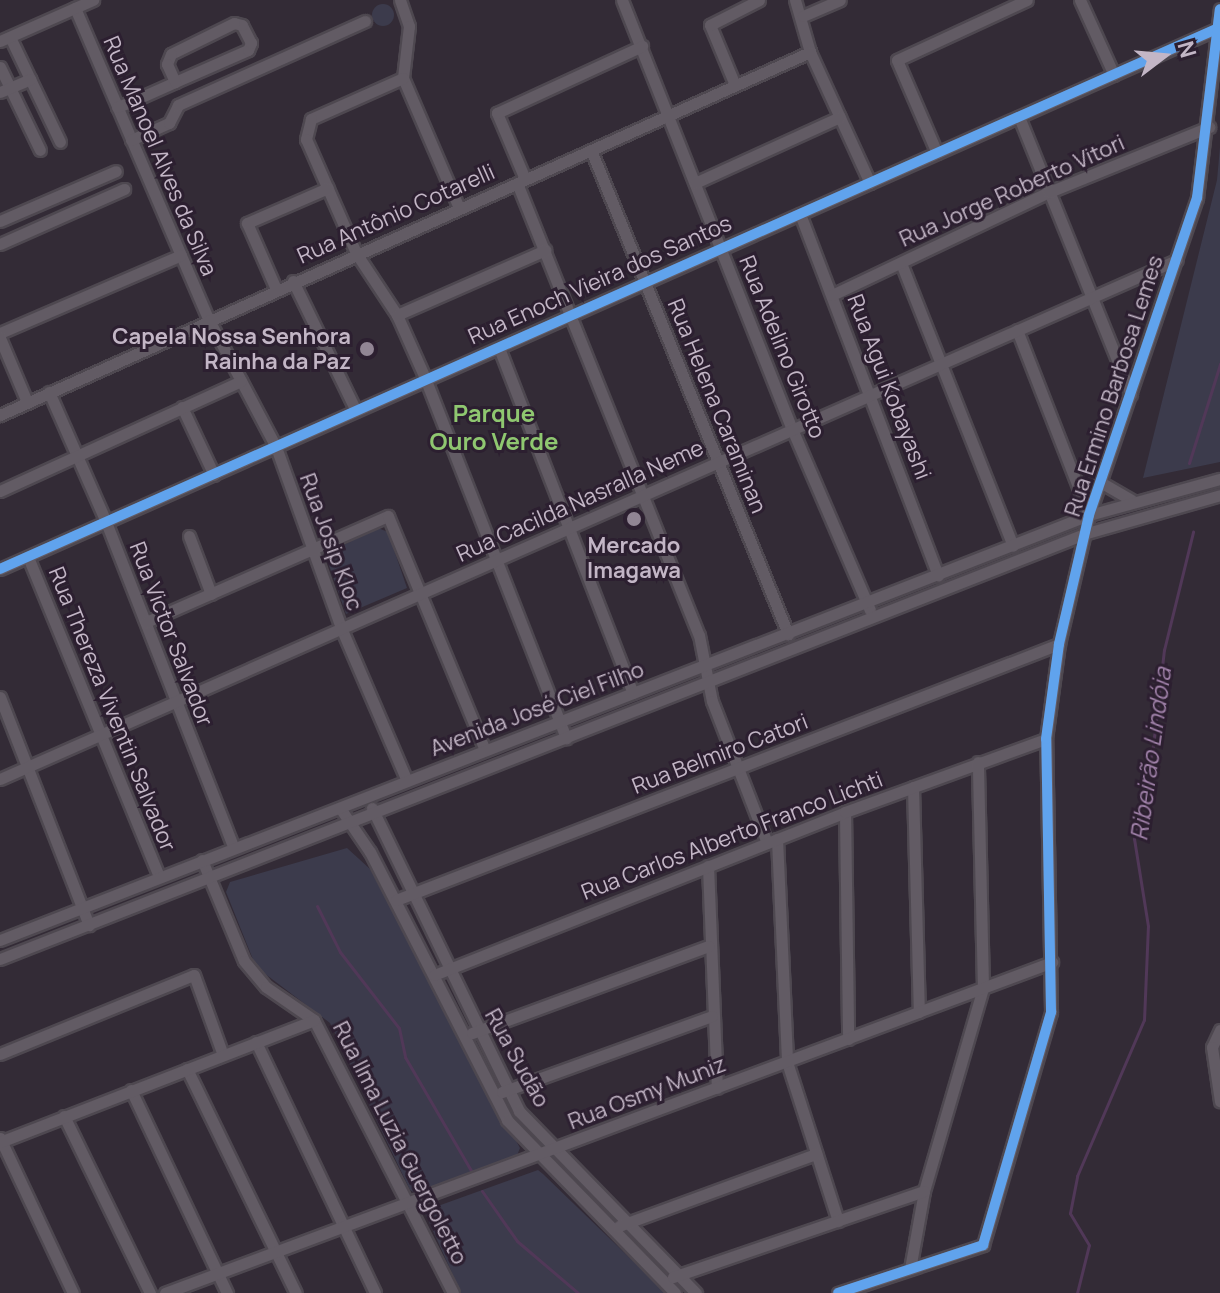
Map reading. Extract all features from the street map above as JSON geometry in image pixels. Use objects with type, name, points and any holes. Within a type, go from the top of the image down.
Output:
[{"type":"street","points":[[60,142],[30,79],[5,39],[93,0]]},
{"type":"street","points":[[400,0],[409,26],[403,78],[459,208]]},
{"type":"street","name":"Rua Adelino Girotto","points":[[622,0],[792,429],[874,619]]},
{"type":"street","points":[[735,85],[710,25],[759,0]]},
{"type":"street","points":[[795,0],[803,16],[810,52],[870,183]]},
{"type":"street","points":[[803,16],[840,0]]},
{"type":"street","points":[[937,153],[897,60],[1027,0]]},
{"type":"street","points":[[1080,0],[1114,75]]},
{"type":"street","name":"Rua Manoel Alves da Silva","points":[[75,8],[209,320]]},
{"type":"street","name":"Rua Ermino Barbosa Lemes","points":[[910,1269],[983,1245],[1051,1012],[1046,739],[1059,644],[1089,515],[1197,198],[1209,127],[1220,9]]},
{"type":"street","points":[[131,140],[169,123],[178,105],[365,21]]},
{"type":"street","points":[[117,107],[175,82],[248,50],[251,43],[242,25],[234,23],[171,54],[167,64],[175,82]]},
{"type":"street","name":"Rua Enoch Vieira dos Santos","points":[[0,569],[1216,29]]},
{"type":"street","points":[[642,46],[497,113],[545,250],[699,635],[707,684],[738,768],[772,841],[787,1062],[838,1221]]},
{"type":"street","name":"Rua Antônio Cotarelli","points":[[0,415],[293,281],[810,52]]},
{"type":"street","points":[[0,67],[5,90],[40,150]]},
{"type":"street","points":[[403,78],[311,119],[305,129],[356,253],[397,315],[425,378],[566,738]]},
{"type":"street","points":[[5,90],[30,79]]},
{"type":"street","points":[[695,183],[840,117]]},
{"type":"street","points":[[1019,117],[1131,394]]},
{"type":"street","name":"Rua Jorge Roberto Vitori","points":[[832,295],[1049,192],[1209,127]]},
{"type":"street","name":"Rua Helena Caraminan","points":[[591,150],[788,634]]},
{"type":"street","points":[[0,221],[116,171]]},
{"type":"street","points":[[276,289],[247,223],[328,188]]},
{"type":"street","points":[[0,244],[124,189]]},
{"type":"street","name":"Rua Agui Kobayashi","points":[[800,214],[872,394],[938,576]]},
{"type":"street","points":[[397,315],[545,250]]},
{"type":"street","points":[[27,402],[0,335],[181,255]]},
{"type":"street","name":"Rua Cacilda Nasralla Neme","points":[[0,779],[1177,260]]},
{"type":"street","points":[[901,263],[1013,546]]},
{"type":"street","points":[[293,281],[356,411]]},
{"type":"street","name":"Rua Josip Kloc","points":[[209,320],[276,447],[342,630],[407,781]]},
{"type":"street","points":[[1017,330],[1089,515]]},
{"type":"street","points":[[499,348],[633,693]]},
{"type":"street","points":[[0,491],[241,381]]},
{"type":"street","name":"Rua Victor Salvador","points":[[49,392],[106,522],[234,848]]},
{"type":"street","points":[[182,407],[214,475]]},
{"type":"street","name":"Avenida José Ciel Filho","points":[[3,939],[559,721],[868,604],[1089,515],[1131,500],[1220,479]]},
{"type":"street","points":[[1077,485],[1102,483],[1131,500]]},
{"type":"street","name":"Avenida José Ciel Filho","points":[[0,959],[1087,533],[1220,495]]},
{"type":"street","points":[[146,622],[388,516],[485,750]]},
{"type":"street","points":[[189,536],[211,594]]},
{"type":"street","name":"Rua Thereza Viventin Salvador","points":[[28,557],[159,877]]},
{"type":"street","name":"Rua Belmiro Catori","points":[[396,900],[1059,644]]},
{"type":"street","points":[[0,697],[89,925]]},
{"type":"street","name":"Rua Carlos Alberto Franco Lichti","points":[[434,975],[845,812],[1046,739]]},
{"type":"street","points":[[838,1293],[910,1269],[924,1191],[983,988],[978,762]]},
{"type":"street","points":[[913,787],[919,1012]]},
{"type":"street","name":"Rua Sudão","points":[[367,797],[519,1111],[696,1293]]},
{"type":"street","name":"Rua Sudão","points":[[340,808],[347,824],[370,852],[396,900],[507,1120],[675,1293]]},
{"type":"street","points":[[845,812],[848,1039]]},
{"type":"street","name":"Rua Ilma Luzia Guergoletto","points":[[202,860],[244,961],[266,987],[314,1020],[453,1293]]},
{"type":"street","points":[[708,866],[717,1088]]},
{"type":"street","points":[[0,923],[3,939]]},
{"type":"street","points":[[464,1037],[709,946]]},
{"type":"street","name":"Rua Osmy Muniz","points":[[165,1293],[1052,962]]},
{"type":"street","points":[[0,1054],[194,975],[223,1055]]},
{"type":"street","points":[[493,1095],[712,1016]]},
{"type":"street","points":[[73,1293],[0,1141],[314,1020]]},
{"type":"street","points":[[1220,1030],[1212,1047],[1220,1101]]},
{"type":"street","points":[[256,1042],[341,1228],[375,1293]]},
{"type":"street","points":[[187,1069],[296,1293]]},
{"type":"street","points":[[131,1090],[227,1293]]},
{"type":"street","points":[[64,1116],[150,1293]]},
{"type":"street","points":[[611,1228],[816,1154]]},
{"type":"street","points":[[661,1280],[924,1191]]},
{"type":"shaded area","points":[[383,4],[394,15],[383,26],[372,15]]},
{"type":"shaded area","points":[[1220,147],[1220,462],[1143,478],[1217,180]]},
{"type":"shaded area","points":[[378,528],[388,532],[407,588],[346,614],[325,554]]},
{"type":"shaded area","points":[[347,848],[370,869],[520,1148],[516,1158],[415,1193],[410,1190],[330,1023],[256,967],[226,892],[230,882]]},
{"type":"shaded area","points":[[538,1170],[666,1293],[461,1293],[424,1211]]},
{"type":"waterway","name":"Ribeirão Lindóia","points":[[1189,463],[1220,364]]},
{"type":"waterway","name":"Ribeirão Lindóia","points":[[1077,1293],[1089,1245],[1070,1213],[1077,1176],[1144,1020],[1148,926],[1134,839],[1153,746],[1164,650],[1193,532]]},
{"type":"waterway","points":[[317,906],[340,952],[399,1028],[405,1057],[472,1172]]},
{"type":"waterway","points":[[482,1191],[517,1241],[578,1293]]},
{"type":"cycle path","points":[[838,1293],[983,1245],[1051,1012],[1046,739],[1059,644],[1089,515],[1197,198],[1220,9]]},
{"type":"cycle path","points":[[0,569],[1216,29]]},
{"type":"place","name":"Capela Nossa Senhora Rainha da Paz","points":[[367,349]]},
{"type":"place","name":"Mercado Imagawa","points":[[634,519]]},
{"type":"district","name":"Parque Ouro Verde","points":[[494,427]]}]
